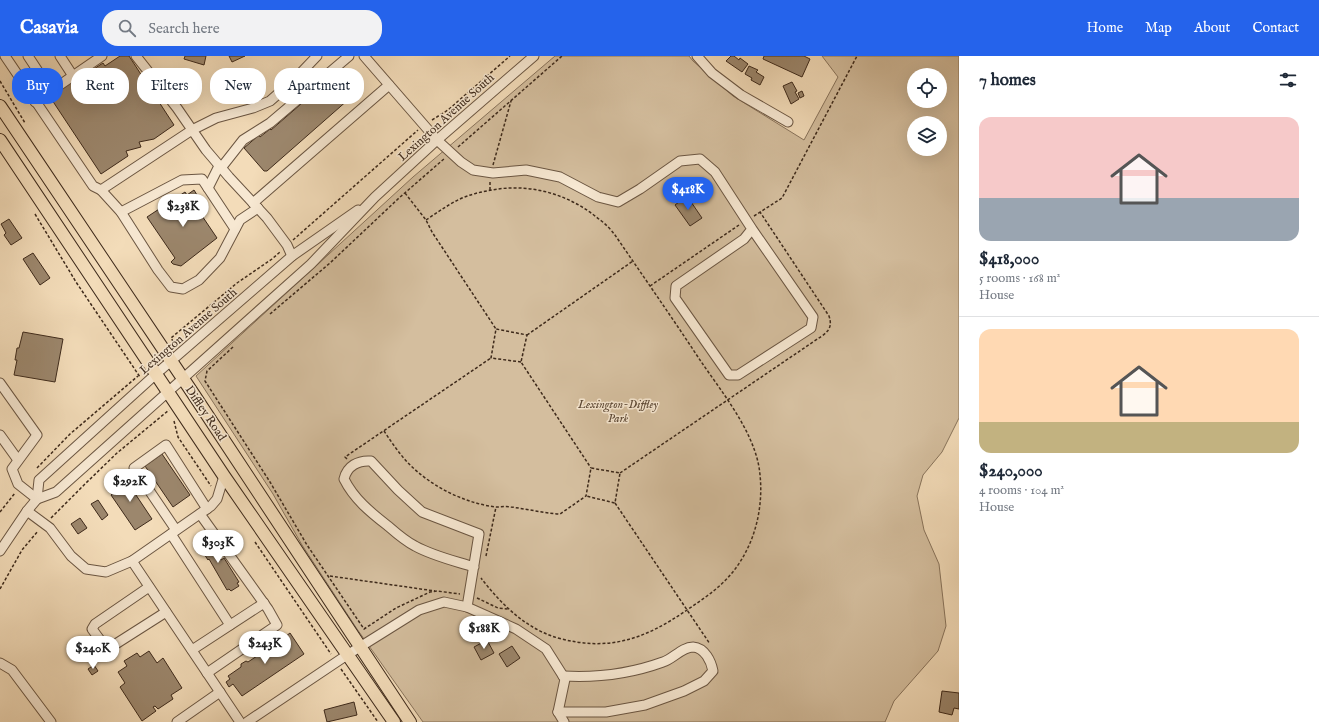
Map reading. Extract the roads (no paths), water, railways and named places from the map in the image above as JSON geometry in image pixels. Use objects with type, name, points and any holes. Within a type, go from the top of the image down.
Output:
[{"type":"main road","name":"Diffley Road","points":[[0,106],[410,722]]},
{"type":"main road","name":"Diffley Road","points":[[0,140],[156,374],[163,395],[224,476],[394,722]]},
{"type":"street","points":[[4,56],[12,68]]},
{"type":"street","points":[[28,56],[36,68]]},
{"type":"street","points":[[60,56],[71,73]]},
{"type":"street","points":[[136,56],[177,108],[206,150],[267,218],[288,245],[292,256]]},
{"type":"street","points":[[102,190],[192,130],[216,118],[253,108],[270,101],[294,80],[316,56]]},
{"type":"street","points":[[208,188],[220,167],[243,140],[270,123],[349,56]]},
{"type":"street","points":[[364,56],[438,140],[461,162],[473,170],[492,172],[526,170],[560,177],[598,197],[618,202],[640,189],[680,161],[700,159],[715,172],[752,229],[813,317],[811,328],[738,375],[729,375],[675,298],[676,286],[744,239],[752,229]]},
{"type":"street","name":"Lexington Avenue South","points":[[36,499],[56,492],[311,264],[375,197],[534,56]]},
{"type":"street","points":[[697,56],[712,73],[741,95],[788,122]]},
{"type":"street","points":[[83,68],[97,57]]},
{"type":"street","points":[[36,104],[93,186],[102,190],[121,212],[171,288],[183,289],[199,280],[220,258],[240,220],[389,84]]},
{"type":"street","points":[[121,212],[182,180],[202,179],[235,229]]},
{"type":"street","name":"Lexington Avenue South","points":[[0,551],[36,499],[39,480],[156,374],[292,256],[375,197]]},
{"type":"street","points":[[0,383],[37,435],[12,469],[18,484],[36,499]]},
{"type":"street","points":[[0,435],[18,460]]},
{"type":"street","points":[[207,673],[277,626],[264,603],[204,511],[166,445],[134,468],[230,625]]},
{"type":"street","points":[[467,607],[474,567],[479,534],[422,512],[398,490],[371,461],[364,460],[355,463],[346,472],[344,479],[349,490],[367,510],[398,535],[416,546],[474,567]]},
{"type":"street","points":[[27,510],[50,528],[71,556],[86,569],[106,572],[132,560],[204,511],[218,498],[224,476]]},
{"type":"street","points":[[132,560],[240,722]]},
{"type":"street","points":[[149,587],[95,624],[92,629],[106,648],[111,648],[166,612]]},
{"type":"street","points":[[247,722],[360,646],[419,610],[444,602],[467,607],[516,629],[546,649],[566,680],[558,712],[564,722]]},
{"type":"street","points":[[192,650],[264,603]]},
{"type":"street","points":[[558,712],[606,712],[644,705],[684,691],[704,681],[713,672],[712,663],[707,656],[699,648],[692,647],[665,662],[635,672],[589,677],[564,676]]},
{"type":"street","points":[[0,663],[12,670],[52,722]]},
{"type":"street","points":[[177,722],[220,692]]},
{"type":"park label","name":"Lexington-Diffley Park","points":[[618,411]]}]
